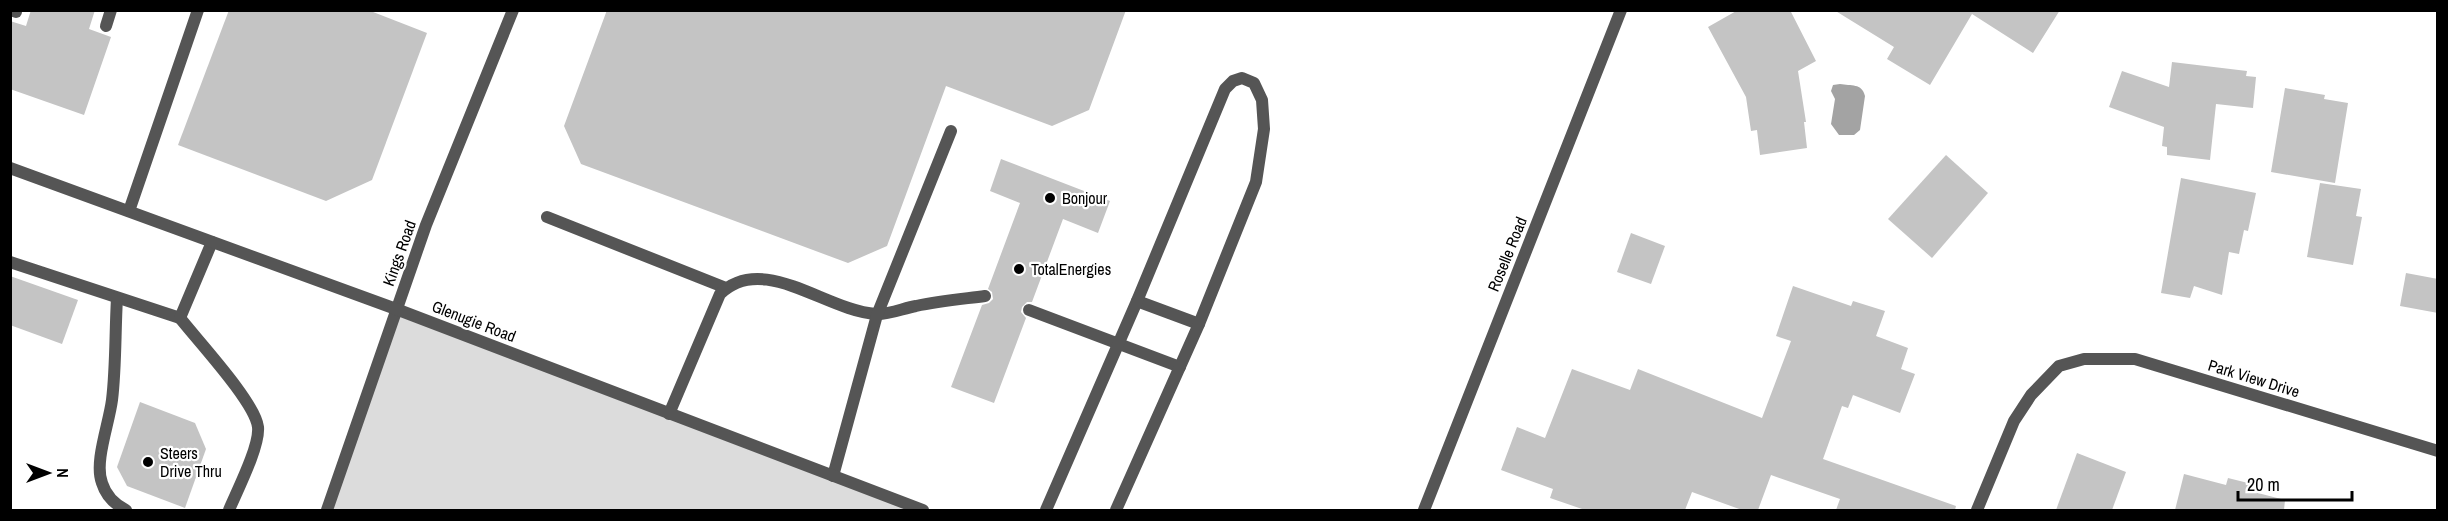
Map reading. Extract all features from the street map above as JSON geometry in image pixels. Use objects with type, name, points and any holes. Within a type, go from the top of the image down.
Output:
[{"type":"street","points":[[106,26],[111,10]]},
{"type":"street","points":[[129,211],[198,10]]},
{"type":"street","name":"Kings Road","points":[[327,510],[426,225],[513,10]]},
{"type":"street","name":"Roselle Road","points":[[1424,510],[1621,10]]},
{"type":"street","points":[[1046,510],[1137,301],[1225,89],[1233,81],[1242,78],[1254,83],[1263,100],[1264,129],[1256,182],[1199,324],[1116,510]]},
{"type":"street","points":[[833,477],[877,315],[951,131]]},
{"type":"street","name":"Glenugie Road","points":[[10,168],[396,309],[917,510]]},
{"type":"street","points":[[546,217],[726,288]]},
{"type":"street","points":[[180,318],[212,242]]},
{"type":"street","points":[[10,262],[180,318],[247,403],[258,429],[255,445],[229,510]]},
{"type":"street","points":[[669,414],[720,294],[726,288],[748,278],[768,278],[836,304],[877,315],[918,305],[985,296]]},
{"type":"street","points":[[117,298],[112,399],[99,470],[101,483],[108,496],[116,505],[126,510]]},
{"type":"street","points":[[1137,301],[1199,324]]},
{"type":"street","points":[[1029,310],[1180,368]]},
{"type":"street","name":"Park View Drive","points":[[1977,510],[2014,422],[2031,395],[2059,366],[2084,359],[2135,359],[2438,452]]},
{"type":"shaded area","points":[[1833,85],[1859,87],[1864,92],[1860,130],[1854,135],[1839,135],[1831,124],[1835,99],[1831,91]]},
{"type":"shaded area","points":[[397,309],[928,510],[329,510]]},
{"type":"building","points":[[31,10],[95,10],[89,29],[111,37],[84,115],[10,89],[10,21],[26,26]]},
{"type":"building","points":[[229,10],[368,10],[427,33],[372,180],[326,201],[178,145]]},
{"type":"building","points":[[607,10],[1126,10],[1089,110],[1052,126],[946,86],[887,246],[848,263],[581,164],[564,126]]},
{"type":"building","points":[[1738,10],[1790,10],[1816,61],[1798,71],[1806,122],[1804,122],[1807,148],[1760,155],[1757,130],[1751,131],[1746,97],[1708,27]]},
{"type":"building","points":[[1834,10],[2060,10],[2033,53],[1972,14],[1930,85],[1887,59],[1894,47]]},
{"type":"building","points":[[2172,62],[2247,71],[2246,76],[2256,77],[2253,108],[2216,104],[2210,160],[2167,155],[2167,147],[2162,146],[2164,127],[2109,107],[2122,71],[2169,87]]},
{"type":"building","points":[[2285,88],[2325,95],[2324,99],[2348,103],[2335,183],[2271,172]]},
{"type":"building","points":[[1946,155],[1988,193],[1932,258],[1888,219]]},
{"type":"building","points":[[1001,159],[1110,201],[1098,233],[1063,219],[1032,302],[1027,302],[1022,307],[1021,312],[1026,318],[994,403],[951,387],[982,305],[993,299],[992,292],[988,289],[1020,203],[990,191]]},
{"type":"building","points":[[2181,178],[2256,193],[2248,231],[2244,230],[2239,254],[2229,252],[2222,295],[2194,286],[2190,298],[2161,293]]},
{"type":"building","points":[[2320,183],[2361,189],[2356,216],[2362,217],[2353,265],[2307,257]]},
{"type":"building","points":[[1631,233],[1665,246],[1651,284],[1617,272]]},
{"type":"building","points":[[2406,273],[2438,279],[2438,313],[2400,306]]},
{"type":"building","points":[[10,276],[78,300],[62,344],[10,325]]},
{"type":"building","points":[[1793,286],[1851,306],[1853,301],[1885,311],[1876,336],[1908,348],[1901,369],[1915,374],[1900,413],[1853,395],[1848,408],[1842,406],[1823,459],[1956,506],[1955,510],[1836,510],[1840,499],[1771,475],[1758,510],[1742,510],[1692,492],[1685,510],[1585,510],[1550,498],[1553,489],[1501,470],[1517,427],[1545,438],[1572,369],[1630,390],[1638,369],[1762,418],[1791,341],[1776,336]]},
{"type":"building","points":[[140,402],[195,423],[206,449],[185,508],[127,486],[117,467]]},
{"type":"building","points":[[2077,453],[2126,472],[2112,510],[2056,510]]},
{"type":"building","points":[[2184,474],[2226,485],[2228,478],[2256,485],[2254,492],[2285,500],[2284,510],[2175,510]]},
{"type":"place","name":"Bonjour","points":[[1050,198]]},
{"type":"place","name":"TotalEnergies","points":[[1019,269]]},
{"type":"place","name":"Steers Drive Thru","points":[[148,462]]}]
